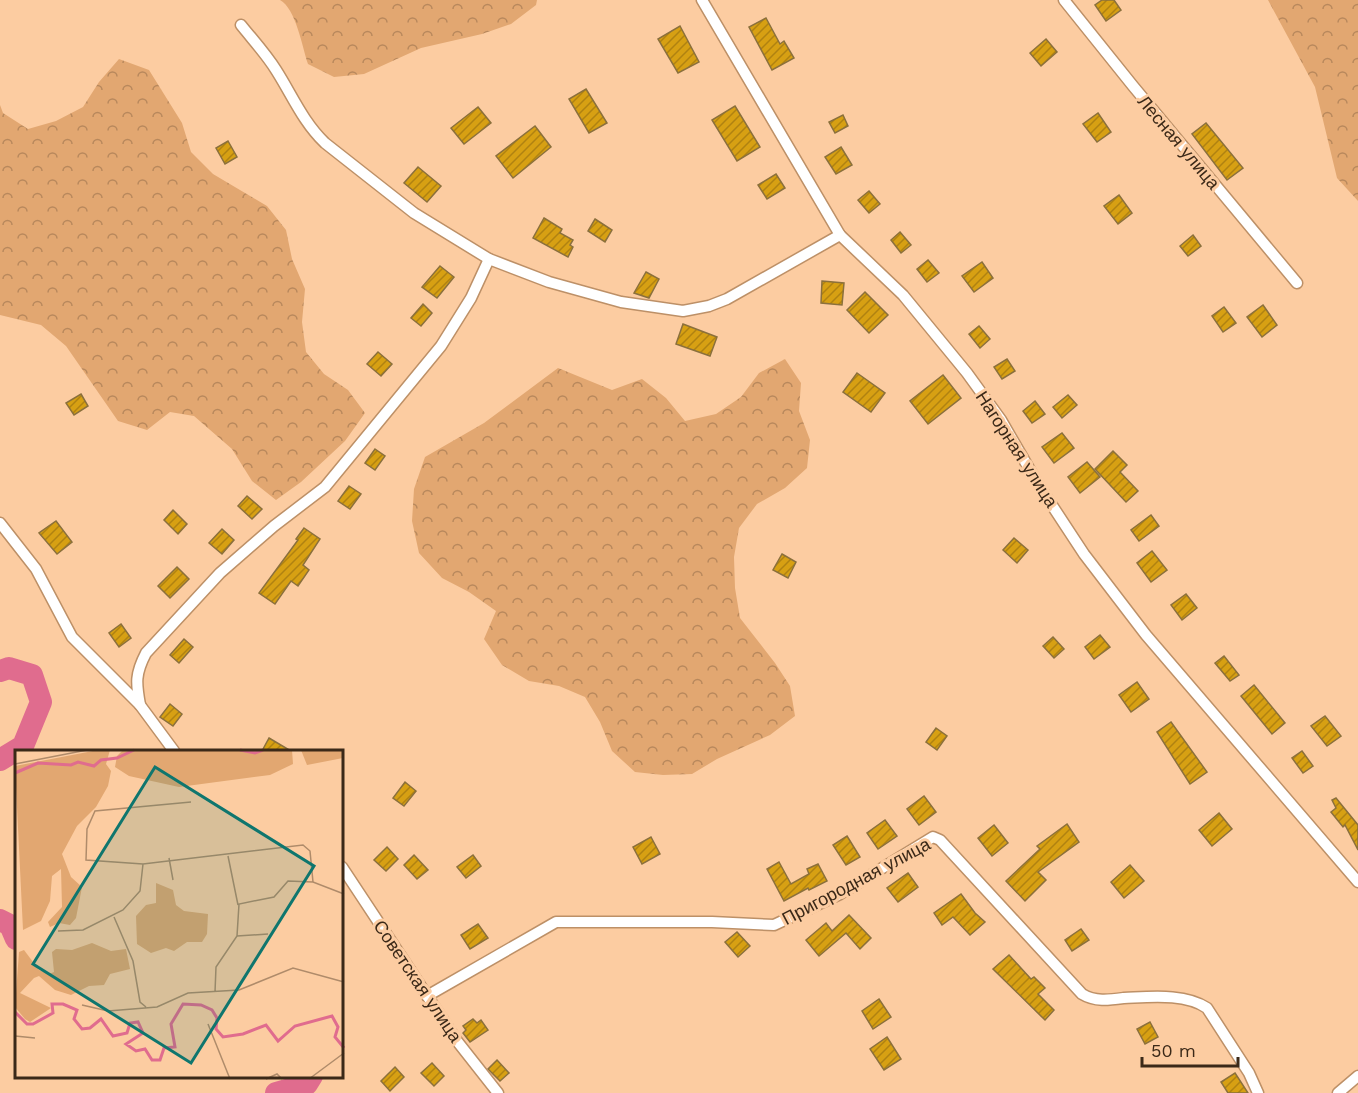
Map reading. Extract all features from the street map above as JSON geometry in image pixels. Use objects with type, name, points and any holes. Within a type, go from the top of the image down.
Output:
[{"type":"street","name":"Нагорная улица","points":[[702,0],[840,235],[903,295],[967,373],[1001,420],[1038,484],[1084,554],[1146,635],[1358,882]]},
{"type":"street","name":"Лесная улица","points":[[1064,0],[1132,86],[1297,283]]},
{"type":"street","points":[[241,26],[276,70],[314,133],[325,143],[414,213],[489,259],[549,282],[621,302],[683,311],[709,306],[727,299],[840,235]]},
{"type":"street","points":[[140,705],[135,682],[146,654],[220,573],[273,526],[325,487],[441,346],[471,298],[489,259]]},
{"type":"street","points":[[0,524],[36,569],[72,637],[140,705],[173,750]]},
{"type":"street","name":"Пригородная улица","points":[[427,996],[556,922],[712,922],[774,925],[840,894],[926,839],[933,837],[940,840],[1082,994],[1101,1000],[1142,997],[1186,999],[1198,1002],[1207,1008],[1249,1072],[1258,1093]]},
{"type":"street","name":"Советская улица","points":[[344,870],[457,1041],[498,1093]]},
{"type":"street","points":[[1338,1093],[1358,1076]]},
{"type":"green space","points":[[280,0],[537,0],[536,5],[511,24],[482,34],[421,48],[364,74],[334,77],[308,64],[294,19],[286,5]]},
{"type":"green space","points":[[1268,0],[1358,0],[1358,201],[1337,178],[1315,87]]},
{"type":"green space","points":[[119,59],[149,70],[182,123],[191,152],[213,174],[267,206],[286,230],[292,259],[305,289],[302,322],[306,352],[324,374],[348,390],[365,413],[345,441],[301,482],[276,500],[252,481],[232,449],[194,416],[170,412],[147,430],[118,421],[66,346],[41,325],[0,315],[0,105],[3,113],[28,129],[56,121],[83,107],[99,82]]},
{"type":"green space","points":[[785,359],[801,383],[799,411],[810,440],[807,468],[785,488],[757,504],[739,528],[734,557],[735,588],[740,618],[790,686],[795,716],[770,735],[717,759],[692,774],[663,775],[635,772],[612,751],[600,722],[585,697],[559,686],[529,681],[502,665],[484,639],[496,611],[469,592],[442,578],[419,553],[412,521],[414,489],[425,457],[484,423],[558,368],[612,390],[642,379],[666,398],[685,421],[716,414],[741,397],[759,373]]},
{"type":"building","points":[[1102,0],[1114,0],[1121,10],[1106,21],[1095,5]]},
{"type":"building","points":[[766,18],[780,44],[784,41],[794,58],[772,70],[749,27]]},
{"type":"building","points":[[680,26],[699,62],[678,73],[658,39]]},
{"type":"building","points":[[1046,39],[1057,52],[1041,66],[1030,53]]},
{"type":"building","points":[[586,89],[607,123],[589,133],[569,99]]},
{"type":"building","points":[[735,106],[760,147],[737,161],[712,120]]},
{"type":"building","points":[[478,107],[491,123],[464,144],[451,128]]},
{"type":"building","points":[[1098,113],[1111,132],[1097,142],[1083,124]]},
{"type":"building","points":[[843,115],[848,126],[835,133],[829,122]]},
{"type":"building","points":[[1206,123],[1243,168],[1227,180],[1192,134]]},
{"type":"building","points":[[535,126],[551,147],[513,178],[496,156]]},
{"type":"building","points":[[228,141],[237,157],[225,164],[216,148]]},
{"type":"building","points":[[841,147],[852,165],[836,174],[825,157]]},
{"type":"building","points":[[418,167],[441,186],[427,202],[404,183]]},
{"type":"building","points":[[776,174],[785,188],[767,199],[758,185]]},
{"type":"building","points":[[869,191],[880,204],[869,213],[858,200]]},
{"type":"building","points":[[1119,195],[1132,213],[1118,224],[1104,206]]},
{"type":"building","points":[[544,218],[562,229],[560,233],[573,240],[570,245],[573,247],[568,257],[533,238]]},
{"type":"building","points":[[595,219],[612,230],[605,242],[588,231]]},
{"type":"building","points":[[900,232],[911,245],[901,253],[891,240]]},
{"type":"building","points":[[1193,235],[1201,246],[1188,256],[1180,246]]},
{"type":"building","points":[[928,260],[939,273],[927,282],[917,269]]},
{"type":"building","points":[[982,262],[993,278],[974,292],[962,276]]},
{"type":"building","points":[[440,266],[454,277],[437,298],[422,287]]},
{"type":"building","points":[[646,272],[659,279],[649,298],[634,293]]},
{"type":"building","points":[[822,281],[844,283],[842,305],[821,303]]},
{"type":"building","points":[[865,292],[888,315],[869,333],[847,310]]},
{"type":"building","points":[[423,304],[432,313],[421,326],[411,318]]},
{"type":"building","points":[[1263,305],[1277,325],[1262,337],[1247,317]]},
{"type":"building","points":[[1224,307],[1236,323],[1223,332],[1212,316]]},
{"type":"building","points":[[683,324],[717,337],[710,356],[676,344]]},
{"type":"building","points":[[979,326],[990,339],[980,348],[969,334]]},
{"type":"building","points":[[378,352],[392,364],[381,376],[367,364]]},
{"type":"building","points":[[1007,359],[1015,371],[1002,379],[994,367]]},
{"type":"building","points":[[857,373],[885,393],[871,412],[843,392]]},
{"type":"building","points":[[943,375],[961,398],[928,424],[910,401]]},
{"type":"building","points":[[81,394],[88,406],[74,415],[66,403]]},
{"type":"building","points":[[1068,395],[1077,405],[1062,418],[1053,407]]},
{"type":"building","points":[[1035,401],[1045,414],[1032,423],[1023,411]]},
{"type":"building","points":[[1062,433],[1074,448],[1054,463],[1042,447]]},
{"type":"building","points":[[375,449],[385,456],[375,470],[365,463]]},
{"type":"building","points":[[1113,451],[1127,465],[1120,472],[1138,491],[1126,502],[1095,469]]},
{"type":"building","points":[[1087,462],[1100,477],[1080,493],[1068,477]]},
{"type":"building","points":[[349,486],[361,494],[350,509],[338,501]]},
{"type":"building","points":[[247,496],[262,509],[252,519],[238,506]]},
{"type":"building","points":[[173,510],[187,524],[178,534],[164,520]]},
{"type":"building","points":[[1151,515],[1159,526],[1139,541],[1131,530]]},
{"type":"building","points":[[56,521],[72,542],[57,554],[39,533]]},
{"type":"building","points":[[304,528],[320,539],[303,565],[309,570],[298,586],[291,581],[275,604],[259,593],[298,540],[296,539]]},
{"type":"building","points":[[222,529],[234,540],[222,554],[209,543]]},
{"type":"building","points":[[1014,538],[1028,550],[1017,563],[1003,550]]},
{"type":"building","points":[[1152,551],[1167,570],[1151,582],[1137,563]]},
{"type":"building","points":[[782,554],[796,562],[788,578],[773,570]]},
{"type":"building","points":[[177,567],[189,579],[170,598],[158,586]]},
{"type":"building","points":[[1186,594],[1197,608],[1182,620],[1171,605]]},
{"type":"building","points":[[121,624],[131,638],[119,647],[109,633]]},
{"type":"building","points":[[1100,635],[1110,647],[1094,659],[1085,647]]},
{"type":"building","points":[[1053,637],[1064,649],[1054,658],[1043,646]]},
{"type":"building","points":[[184,639],[193,647],[179,663],[170,655]]},
{"type":"building","points":[[1224,656],[1239,675],[1230,681],[1215,663]]},
{"type":"building","points":[[1137,682],[1149,699],[1131,712],[1119,695]]},
{"type":"building","points":[[1254,685],[1285,723],[1272,734],[1241,696]]},
{"type":"building","points":[[170,704],[182,714],[173,726],[160,717]]},
{"type":"building","points":[[1325,716],[1341,736],[1327,746],[1311,726]]},
{"type":"building","points":[[1171,722],[1207,772],[1190,784],[1157,732]]},
{"type":"building","points":[[936,728],[947,736],[937,750],[926,742]]},
{"type":"building","points":[[269,738],[289,750],[263,750]]},
{"type":"building","points":[[1302,751],[1313,766],[1303,773],[1292,758]]},
{"type":"building","points":[[405,782],[416,791],[404,806],[393,798]]},
{"type":"building","points":[[924,796],[936,812],[919,825],[907,809]]},
{"type":"building","points":[[1336,798],[1358,825],[1358,850],[1345,825],[1343,827],[1331,812],[1336,808],[1332,800]]},
{"type":"building","points":[[1219,813],[1232,829],[1212,846],[1199,830]]},
{"type":"building","points":[[885,820],[897,836],[878,849],[867,833]]},
{"type":"building","points":[[1067,824],[1079,842],[1038,872],[1046,880],[1025,901],[1006,881],[1040,849],[1037,846]]},
{"type":"building","points":[[994,825],[1008,843],[992,856],[978,838]]},
{"type":"building","points":[[847,836],[860,857],[846,865],[833,845]]},
{"type":"building","points":[[651,837],[660,854],[642,864],[633,847]]},
{"type":"building","points":[[387,847],[398,859],[386,871],[374,860]]},
{"type":"building","points":[[414,855],[428,870],[417,879],[404,865]]},
{"type":"building","points":[[473,855],[481,866],[466,878],[457,867]]},
{"type":"building","points":[[779,862],[791,884],[809,874],[807,869],[818,864],[827,881],[784,901],[767,869]]},
{"type":"building","points":[[1130,865],[1144,881],[1124,898],[1111,882]]},
{"type":"building","points":[[908,873],[918,887],[898,902],[887,888]]},
{"type":"building","points":[[961,894],[985,922],[970,935],[953,917],[942,925],[934,913]]},
{"type":"building","points":[[849,915],[871,938],[860,949],[846,933],[819,956],[806,940],[826,923],[832,931]]},
{"type":"building","points":[[478,924],[488,938],[470,949],[461,935]]},
{"type":"building","points":[[1081,929],[1089,940],[1072,951],[1065,940]]},
{"type":"building","points":[[737,932],[750,946],[738,957],[725,942]]},
{"type":"building","points":[[1009,955],[1031,979],[1034,977],[1045,988],[1038,994],[1054,1010],[1045,1020],[993,969]]},
{"type":"building","points":[[879,999],[891,1017],[873,1029],[862,1011]]},
{"type":"building","points":[[473,1019],[477,1023],[481,1020],[488,1030],[470,1042],[463,1033],[466,1030],[463,1026]]},
{"type":"building","points":[[1150,1022],[1158,1037],[1145,1044],[1137,1029]]},
{"type":"building","points":[[887,1037],[901,1059],[884,1070],[870,1049]]},
{"type":"building","points":[[497,1060],[509,1073],[500,1081],[488,1069]]},
{"type":"building","points":[[432,1063],[444,1076],[434,1086],[421,1073]]},
{"type":"building","points":[[395,1067],[404,1077],[390,1091],[381,1081]]},
{"type":"building","points":[[1235,1073],[1248,1093],[1228,1093],[1221,1082]]},
{"type":"waterway","points":[[0,671],[9,668],[32,675],[41,702],[23,746],[16,750]]},
{"type":"waterway","points":[[0,760],[15,751]]},
{"type":"waterway","points":[[0,920],[10,925],[15,937]]},
{"type":"waterway","points":[[276,1093],[307,1084],[311,1078]]}]
